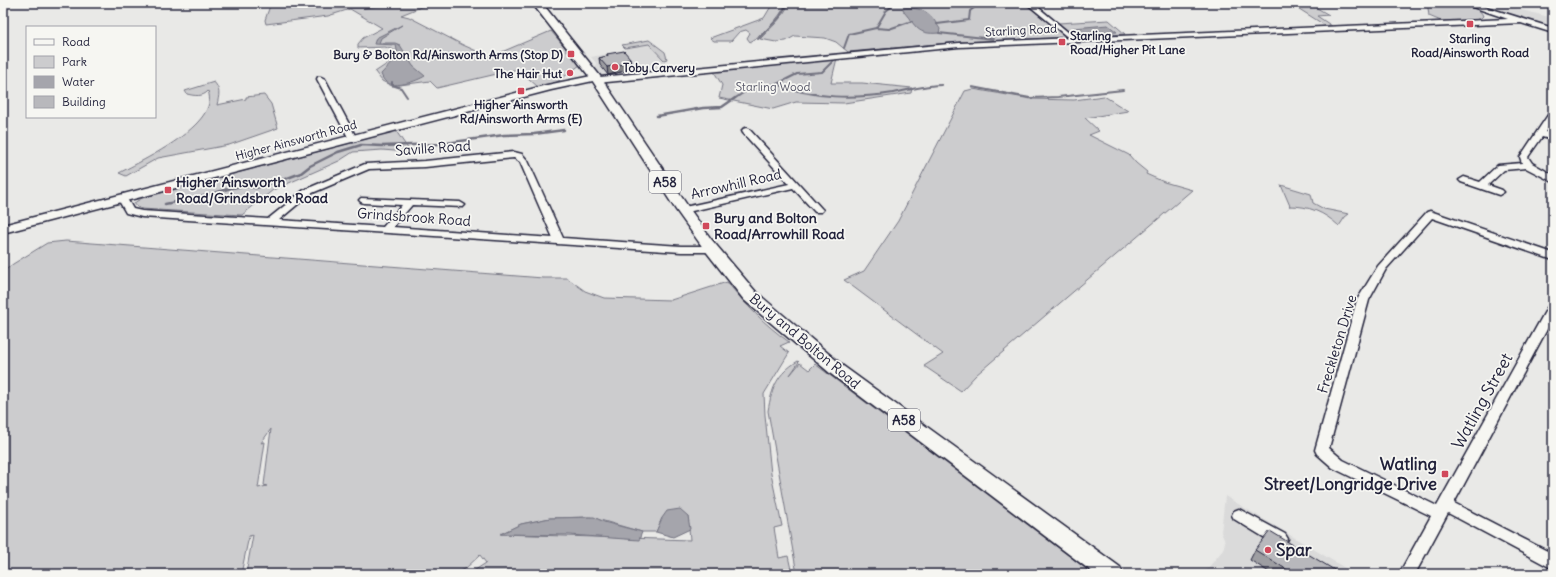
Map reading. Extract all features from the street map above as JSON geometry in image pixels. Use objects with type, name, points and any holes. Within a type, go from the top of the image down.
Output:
[{"type":"highway","name":"Bury and Bolton Road","points":[[537,3],[597,79],[683,210],[750,296],[814,352],[1112,574]]},
{"type":"main road","points":[[1465,3],[1553,30]]},
{"type":"main road","points":[[1484,10],[1487,15],[1486,22]]},
{"type":"main road","name":"Starling Road","points":[[597,79],[959,45],[1520,21]]},
{"type":"main road","name":"Higher Ainsworth Road","points":[[3,229],[550,87],[597,79]]},
{"type":"street","points":[[1029,3],[1073,39]]},
{"type":"street","points":[[321,79],[353,139]]},
{"type":"street","points":[[1528,165],[1524,157],[1553,114]]},
{"type":"street","points":[[746,131],[818,210]]},
{"type":"street","points":[[1539,133],[1553,137]]},
{"type":"street","name":"Saville Road","points":[[271,222],[306,192],[368,166],[425,164],[514,155],[519,156],[524,161],[559,240]]},
{"type":"street","points":[[1482,186],[1501,167],[1528,165],[1553,179]]},
{"type":"street","points":[[1464,180],[1499,192]]},
{"type":"street","name":"Arrowhill Road","points":[[683,210],[795,185]]},
{"type":"street","name":"Grindsbrook Road","points":[[123,198],[127,209],[134,212],[681,249],[712,249]]},
{"type":"street","points":[[364,200],[460,205]]},
{"type":"street","points":[[386,230],[409,202]]},
{"type":"street","name":"Freckleton Drive","points":[[1442,510],[1338,464],[1322,450],[1363,300],[1382,268],[1430,214],[1553,257]]},
{"type":"street","name":"Watling Street","points":[[1407,574],[1552,311]]},
{"type":"street","points":[[1442,510],[1553,562]]},
{"type":"street","points":[[1239,514],[1292,546]]},
{"type":"shaded area","points":[[1507,6],[1553,18],[1553,22],[1545,24],[1535,23],[1489,9]]},
{"type":"shaded area","points":[[649,44],[664,60],[668,70],[610,76],[601,75],[595,67],[596,63],[591,57],[626,50],[625,48]]},
{"type":"shaded area","points":[[1225,496],[1355,574],[1203,574],[1223,550],[1225,542],[1221,532]]},
{"type":"green space","points":[[271,3],[332,3],[350,8],[364,8],[401,3],[454,3],[421,7],[401,15],[409,17],[490,57],[551,31],[580,65],[557,82],[538,87],[518,69],[437,88],[430,81],[392,86],[382,81],[375,72],[393,60],[398,52],[385,47],[358,48],[358,44],[363,38],[382,28],[350,9],[328,16],[266,24],[265,20]]},
{"type":"green space","points":[[773,3],[786,3],[780,14],[771,25],[750,42],[747,38],[750,33],[746,30],[739,32],[731,41],[714,41],[710,38],[764,18]]},
{"type":"green space","points":[[789,3],[1027,3],[1069,37],[961,42],[848,52],[836,42],[825,38],[795,36],[786,41],[776,42],[760,39],[780,18]]},
{"type":"green space","points":[[1419,3],[1464,5],[1473,7],[1483,16],[1480,19],[1474,20],[1441,21],[1429,16],[1428,8]]},
{"type":"green space","points":[[1310,4],[1329,15],[1317,16],[1332,26],[1326,26],[1295,5]]},
{"type":"green space","points":[[1109,20],[1125,34],[1075,37],[1058,23]]},
{"type":"green space","points":[[649,40],[665,52],[667,59],[664,60],[649,44],[625,48],[622,45]]},
{"type":"green space","name":"Starling Wood","points":[[837,58],[831,83],[862,83],[912,88],[911,93],[844,103],[796,102],[773,109],[719,98],[722,85],[713,70]]},
{"type":"green space","points":[[214,82],[219,90],[217,105],[246,99],[246,97],[264,95],[271,104],[278,128],[229,145],[158,158],[126,176],[119,173],[161,150],[192,128],[203,116],[209,103],[208,91],[204,94],[196,96],[187,94],[185,91]]},
{"type":"green space","points":[[973,89],[1031,99],[1074,100],[1104,96],[1128,111],[1085,118],[1099,131],[1089,135],[1129,155],[1147,172],[1146,174],[1164,182],[1192,190],[976,375],[961,391],[924,366],[943,354],[844,280],[864,271],[898,221],[965,91]]},
{"type":"green space","points":[[396,131],[409,150],[407,152],[382,150],[353,152],[339,161],[273,190],[242,215],[142,209],[137,207],[134,203],[142,198]]},
{"type":"green space","points":[[1281,185],[1311,194],[1313,203],[1324,209],[1349,214],[1339,226],[1328,217],[1316,211],[1303,207],[1290,206]]},
{"type":"green space","points":[[66,241],[543,278],[567,278],[585,291],[604,298],[671,300],[727,282],[756,314],[789,342],[780,346],[789,353],[764,394],[771,474],[782,526],[774,528],[779,558],[788,556],[792,574],[469,574],[486,563],[480,555],[465,569],[453,574],[246,574],[253,535],[249,536],[241,574],[3,574],[3,272],[47,243]],"holes":[[[271,429],[264,485],[267,486],[258,488],[265,442],[261,443]],[[688,516],[690,540],[501,534],[521,524],[550,518],[590,517],[642,532],[656,532],[662,518]]]},
{"type":"green space","points":[[798,361],[799,362],[790,375],[800,363],[809,370],[815,364],[1093,574],[797,574],[768,411],[771,395],[780,376]]},
{"type":"water","points":[[903,9],[922,10],[930,15],[940,29],[939,33],[926,33],[918,29],[904,12]]},
{"type":"water","points":[[402,25],[381,38],[379,43],[395,43],[400,45],[413,66],[425,76],[406,84],[395,85],[386,82],[382,78],[381,74],[398,56],[396,45],[374,44],[376,38]]},
{"type":"water","points":[[1108,25],[1117,32],[1082,34],[1073,28]]},
{"type":"water","points":[[680,509],[688,516],[690,529],[673,537],[656,532],[667,511]]},
{"type":"water","points":[[594,517],[604,522],[642,532],[639,540],[570,535],[500,534],[521,524],[550,518]]},
{"type":"building","points":[[624,51],[630,58],[627,59],[628,63],[607,67],[599,58],[608,56],[607,54]]},
{"type":"building","points":[[1270,531],[1341,574],[1294,574],[1255,550]]},
{"type":"waterway","points":[[758,39],[779,18],[788,3]]},
{"type":"waterway","points":[[876,28],[886,11],[891,7],[891,3]]},
{"type":"waterway","points":[[937,24],[969,20],[970,11],[980,3]]},
{"type":"waterway","points":[[876,28],[889,29],[912,21]]},
{"type":"waterway","points":[[844,48],[849,34],[876,28]]},
{"type":"waterway","points":[[939,33],[993,39]]},
{"type":"waterway","points":[[777,84],[797,74],[822,72],[832,62]]},
{"type":"waterway","points":[[392,82],[392,85],[401,88],[407,97]]},
{"type":"waterway","points":[[734,99],[752,87],[777,84]]},
{"type":"waterway","points":[[777,84],[806,93],[849,97],[878,95],[942,85]]},
{"type":"waterway","points":[[972,87],[1030,98],[1058,97],[1123,90]]},
{"type":"waterway","points":[[657,116],[703,108],[722,107],[735,98]]},
{"type":"waterway","points":[[165,204],[201,197],[231,188],[244,186],[256,188],[277,182],[301,173],[310,166],[338,152],[361,145],[382,146],[439,144],[504,135],[534,134],[564,130]]},
{"type":"place","name":"Starling Road/Ainsworth Road","points":[[1470,24]]},
{"type":"place","name":"Starling Road/Higher Pit Lane","points":[[1062,42]]},
{"type":"place","name":"Bury & Bolton Rd/Ainsworth Arms (Stop D)","points":[[571,54]]},
{"type":"place","name":"Toby Carvery","points":[[615,67]]},
{"type":"place","name":"The Hair Hut","points":[[570,73]]},
{"type":"place","name":"Higher Ainsworth Rd/Ainsworth Arms (E)","points":[[521,91]]},
{"type":"place","name":"Higher Ainsworth Road/Grindsbrook Road","points":[[168,190]]},
{"type":"place","name":"Bury and Bolton Road/Arrowhill Road","points":[[706,226]]},
{"type":"place","name":"Watling Street/Longridge Drive","points":[[1445,474]]},
{"type":"place","name":"Spar","points":[[1268,550]]}]
